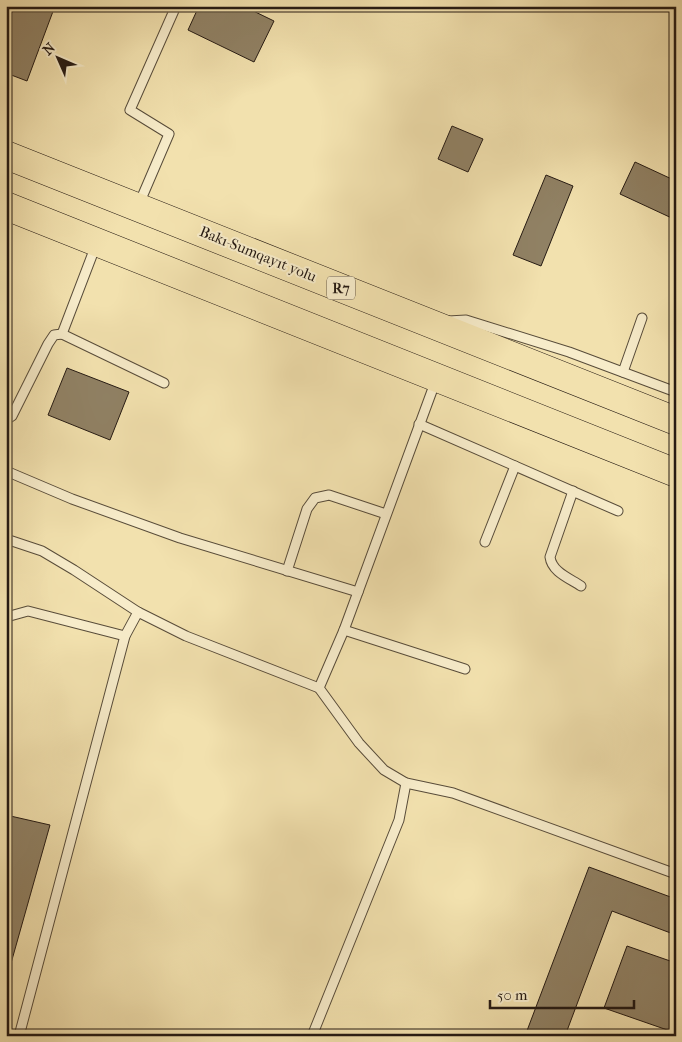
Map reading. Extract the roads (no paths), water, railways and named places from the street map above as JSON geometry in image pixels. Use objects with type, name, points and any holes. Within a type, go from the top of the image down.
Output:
[{"type":"highway","name":"Bakı-Sumqayıt yolu","points":[[6,155],[676,421]]},
{"type":"highway","points":[[6,206],[676,472]]},
{"type":"lane","points":[[138,207],[169,134],[130,110],[176,6]]},
{"type":"lane","points":[[62,334],[97,242]]},
{"type":"lane","points":[[622,372],[642,318]]},
{"type":"lane","points":[[428,322],[466,320],[569,352],[676,392]]},
{"type":"lane","points":[[6,420],[12,416],[54,335],[62,334],[164,383]]},
{"type":"lane","points":[[319,688],[344,630],[436,377]]},
{"type":"lane","points":[[419,424],[618,511]]},
{"type":"lane","points":[[485,542],[515,466]]},
{"type":"lane","points":[[6,471],[72,499],[180,538],[358,592]]},
{"type":"lane","points":[[573,491],[550,557],[551,564],[555,569],[581,586]]},
{"type":"lane","points":[[287,571],[307,509],[315,498],[329,495],[386,514]]},
{"type":"lane","points":[[6,539],[42,551],[138,612],[186,636],[319,688],[358,742],[377,763],[384,770],[406,783],[453,794],[676,874]]},
{"type":"lane","points":[[6,619],[28,611],[124,636]]},
{"type":"lane","points":[[19,1036],[124,636],[138,612]]},
{"type":"lane","points":[[344,630],[465,669]]},
{"type":"lane","points":[[312,1036],[399,820],[406,783]]}]
